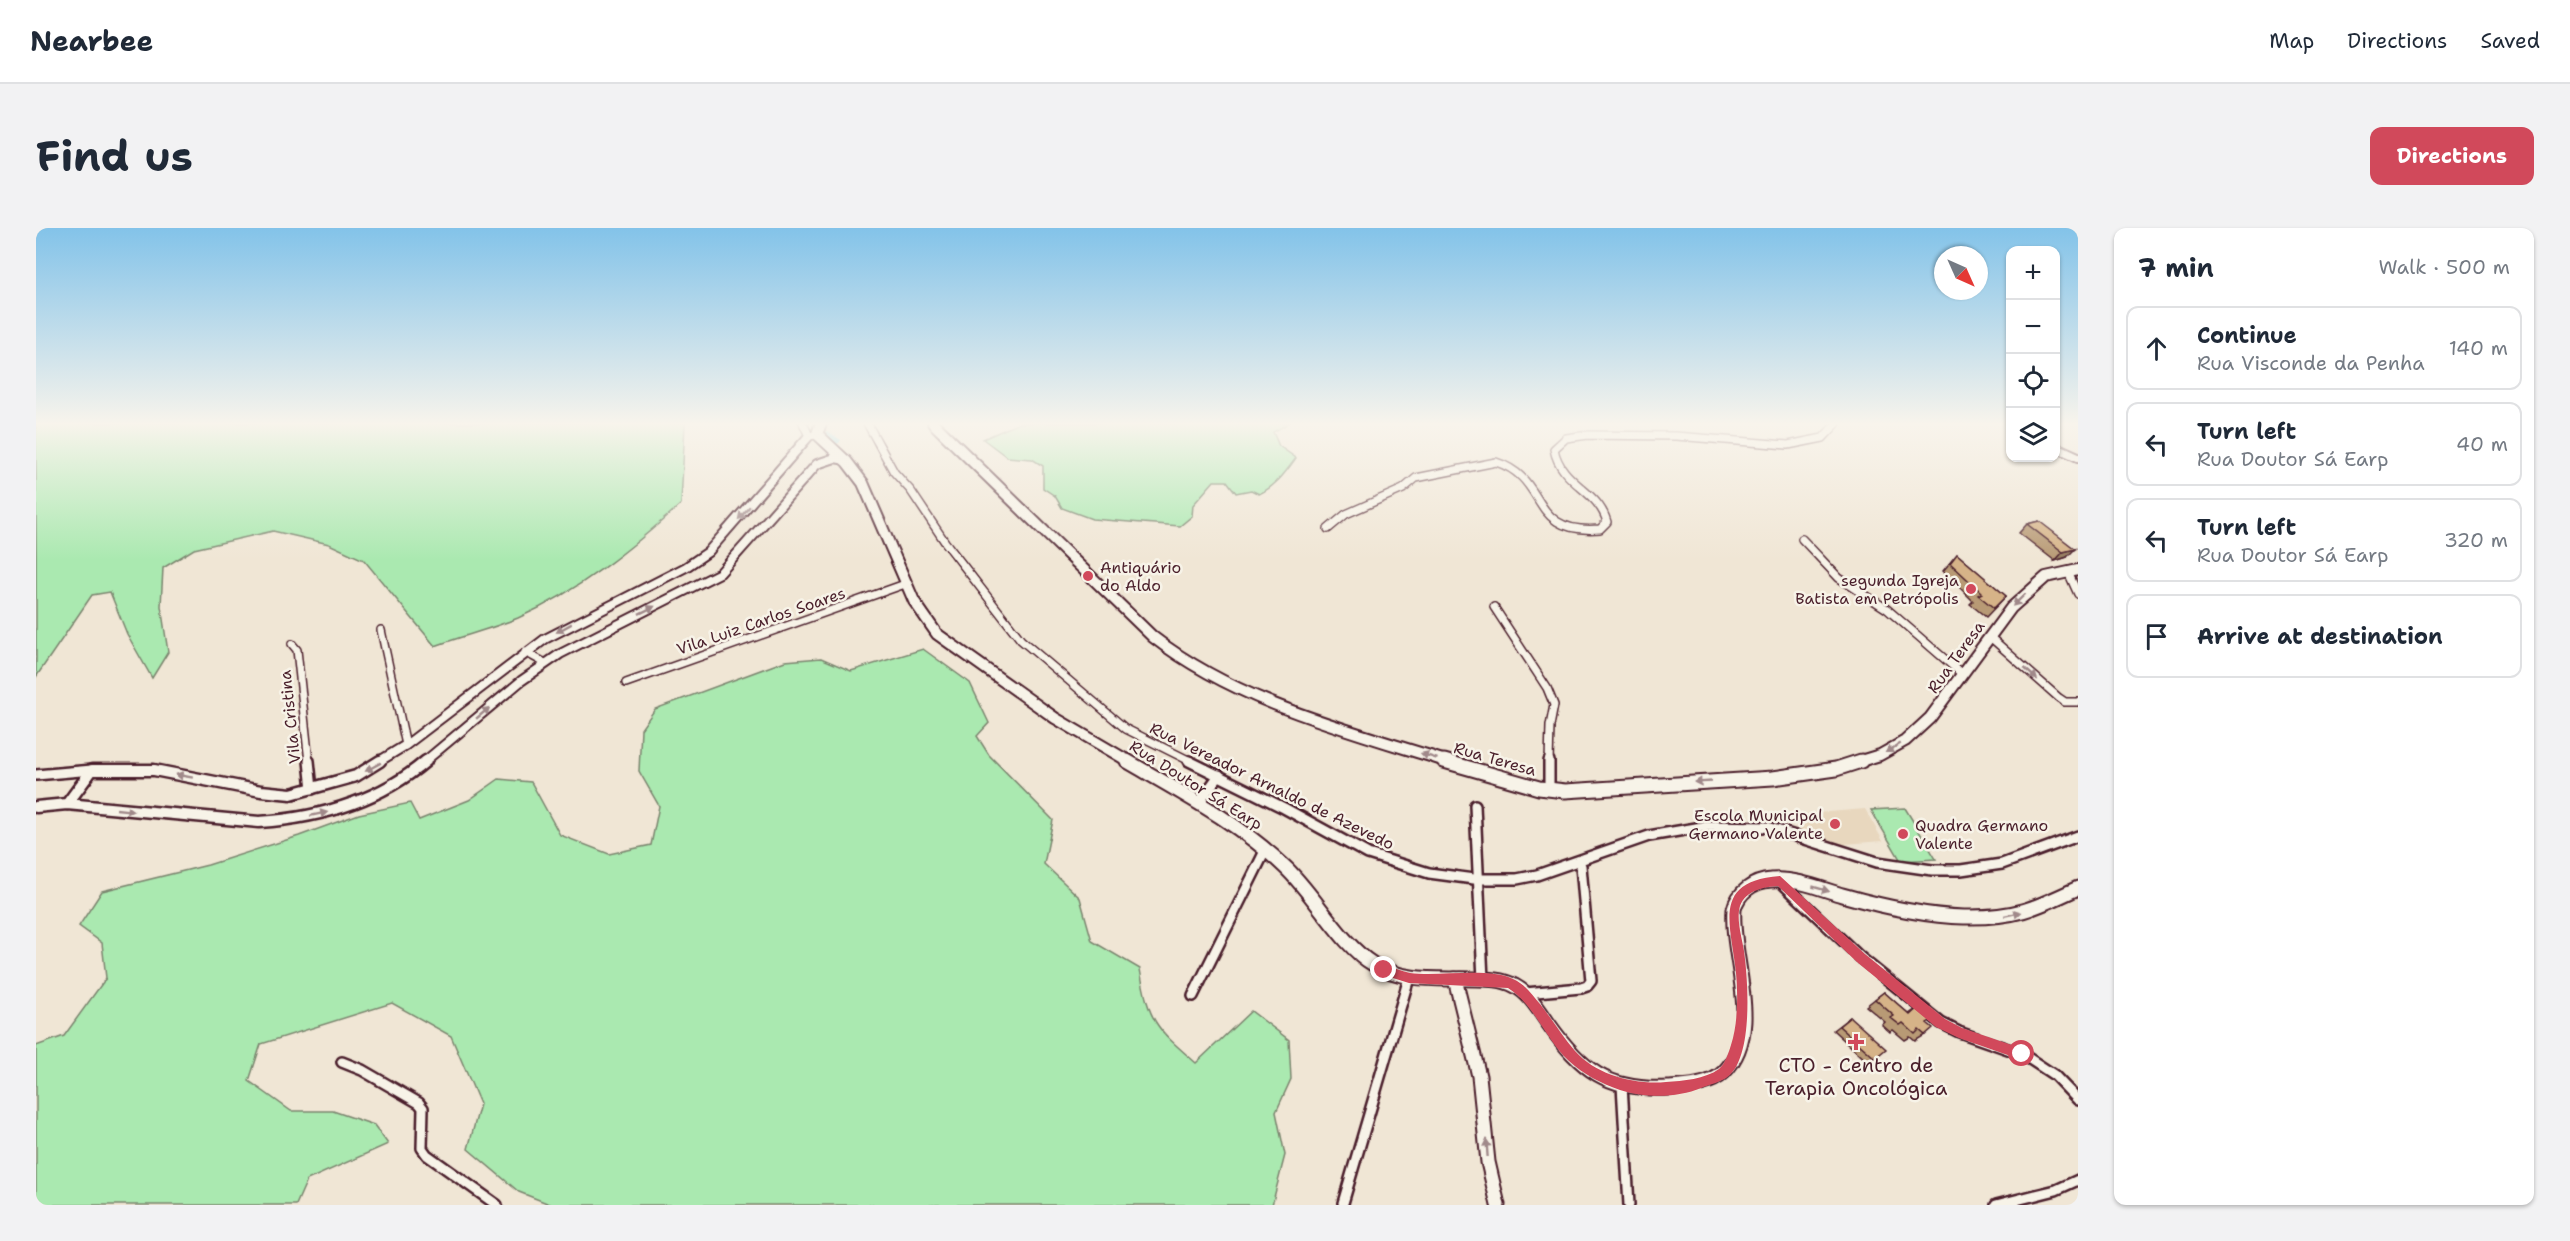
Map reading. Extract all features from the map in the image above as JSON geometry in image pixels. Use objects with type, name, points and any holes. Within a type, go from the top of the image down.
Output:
[{"type":"main road","name":"Rua Doutor Sá Earp","points":[[852,469],[861,480],[890,541],[905,584],[924,620],[937,634],[1055,718],[1239,827],[1266,849],[1308,891],[1365,960],[1384,970],[1409,978],[1510,983],[1523,993],[1572,1057],[1596,1073],[1622,1085],[1655,1089],[1680,1088],[1711,1080],[1723,1073],[1733,1058],[1741,1032],[1742,975],[1734,924],[1735,905],[1744,892],[1760,882],[1780,881],[1890,906],[1946,915],[2002,916],[2019,913],[2035,909],[2078,888]]},
{"type":"main road","name":"Rua Teresa","points":[[980,469],[1153,637],[1183,660],[1220,679],[1312,718],[1454,764],[1550,790],[1600,790],[1773,778],[1836,769],[1880,755],[1905,741],[1930,718],[2011,608],[2039,581],[2046,577],[2073,571]]},
{"type":"main road","points":[[1455,979],[1479,1076],[1488,1162],[1498,1205]]},
{"type":"street","points":[[36,775],[62,771],[154,770],[291,794],[357,776],[406,746],[525,652],[572,624],[686,567],[708,552],[783,469]]},
{"type":"street","points":[[36,807],[67,804],[259,822],[290,820],[329,812],[369,797],[413,772],[545,663],[573,646],[720,573],[813,469]]},
{"type":"street","name":"Rua Vereador Arnaldo de Azevedo","points":[[892,469],[911,491],[945,542],[1021,640],[1126,729],[1219,775],[1366,853],[1423,870],[1479,878],[1508,879],[1538,875],[1649,836],[1729,826],[1767,827],[1880,863],[1935,872],[1994,866],[2078,836]]},
{"type":"street","points":[[1328,529],[1346,514],[1403,489],[1416,478],[1463,469]]},
{"type":"street","points":[[1512,469],[1519,473],[1560,525],[1574,530],[1600,529],[1607,522],[1605,511],[1564,474],[1561,469]]},
{"type":"street","points":[[1802,539],[1839,578],[1887,609],[1962,674]]},
{"type":"street","points":[[2073,571],[2078,594]]},
{"type":"street","name":"Vila Luiz Carlos Soares","points":[[626,682],[905,584]]},
{"type":"street","points":[[1494,607],[1531,662],[1554,705],[1550,726],[1550,790]]},
{"type":"street","points":[[381,630],[406,746]]},
{"type":"street","points":[[1989,636],[2059,698],[2069,703],[2078,702]]},
{"type":"street","name":"Vila Cristina","points":[[292,644],[297,650],[312,789]]},
{"type":"street","points":[[525,652],[545,663]]},
{"type":"street","points":[[67,804],[92,770]]},
{"type":"street","points":[[1199,803],[1219,775]]},
{"type":"street","points":[[1475,805],[1483,980]]},
{"type":"street","points":[[1193,996],[1266,849]]},
{"type":"street","points":[[1523,993],[1574,989],[1587,986],[1591,981],[1581,866]]},
{"type":"street","points":[[1780,881],[1861,958],[1941,1023],[1959,1032],[2022,1054],[2054,1075],[2078,1100]]},
{"type":"street","points":[[1343,1203],[1409,978]]},
{"type":"street","points":[[342,1062],[362,1067],[379,1080],[418,1101],[423,1108],[422,1148],[427,1155],[497,1205]]},
{"type":"street","points":[[1622,1085],[1629,1205]]},
{"type":"street","points":[[1996,1205],[2056,1190],[2078,1180]]},
{"type":"shaded area","name":"Escola Municipal Germano Valente","points":[[1865,809],[1883,841],[1832,845],[1818,840],[1814,833],[1802,834],[1792,815]]},
{"type":"green space","points":[[36,469],[683,469],[681,504],[604,567],[562,595],[518,618],[435,646],[364,560],[329,544],[273,531],[194,549],[163,568],[161,606],[168,652],[152,678],[127,634],[110,592],[92,595],[36,677]]},
{"type":"green space","points":[[1043,469],[1288,469],[1275,483],[1259,494],[1251,490],[1236,493],[1227,481],[1214,481],[1193,505],[1192,516],[1180,526],[1092,519],[1062,508],[1055,496],[1043,488]]},
{"type":"green space","points":[[923,649],[970,683],[989,723],[977,736],[989,755],[1053,820],[1044,864],[1080,898],[1092,941],[1140,969],[1151,1013],[1163,1032],[1196,1063],[1251,1011],[1289,1040],[1291,1079],[1276,1112],[1285,1155],[1272,1205],[552,1205],[519,1192],[468,1149],[480,1104],[451,1036],[392,1003],[261,1044],[249,1081],[291,1111],[333,1111],[374,1125],[388,1144],[307,1180],[296,1205],[36,1205],[36,1046],[64,1036],[106,978],[102,943],[79,926],[102,891],[208,865],[359,814],[410,803],[419,820],[469,800],[499,779],[531,782],[560,835],[609,854],[651,845],[659,806],[639,771],[641,729],[655,709],[785,661],[821,658],[851,671]]},
{"type":"green space","name":"Quadra Germano Valente","points":[[1905,808],[1936,859],[1901,861],[1871,810]]},
{"type":"building","points":[[2039,521],[2075,549],[2063,552],[2027,524]]},
{"type":"building","points":[[1957,554],[2006,596],[1994,608],[1978,595],[1982,593],[1950,563]]},
{"type":"building","points":[[1884,992],[1910,1015],[1919,1007],[1933,1019],[1927,1023],[1933,1028],[1925,1035],[1919,1030],[1915,1034],[1903,1023],[1900,1025],[1891,1018],[1894,1016],[1875,999]]},
{"type":"building","points":[[1850,1017],[1886,1049],[1875,1058],[1839,1026]]},
{"type":"place","name":"Antiquário do Aldo","points":[[1088,576]]},
{"type":"place","name":"segunda Igreja Batista em Petrópolis","points":[[1971,589]]},
{"type":"place","name":"Escola Municipal Germano Valente","points":[[1835,824]]},
{"type":"place","name":"Quadra Germano Valente","points":[[1903,834]]},
{"type":"place","name":"CTO - Centro de Terapia Oncológica","points":[[1856,1042]]},
{"type":"route","points":[[1384,970],[1409,978],[1495,980],[1510,983],[1519,988],[1572,1057],[1596,1073],[1622,1085],[1655,1089],[1691,1086],[1711,1080],[1723,1073],[1733,1058],[1741,1032],[1742,975],[1734,924],[1735,905],[1744,892],[1760,882],[1780,881],[1861,958],[1941,1023],[1974,1038],[1993,1042],[2022,1054]]}]
